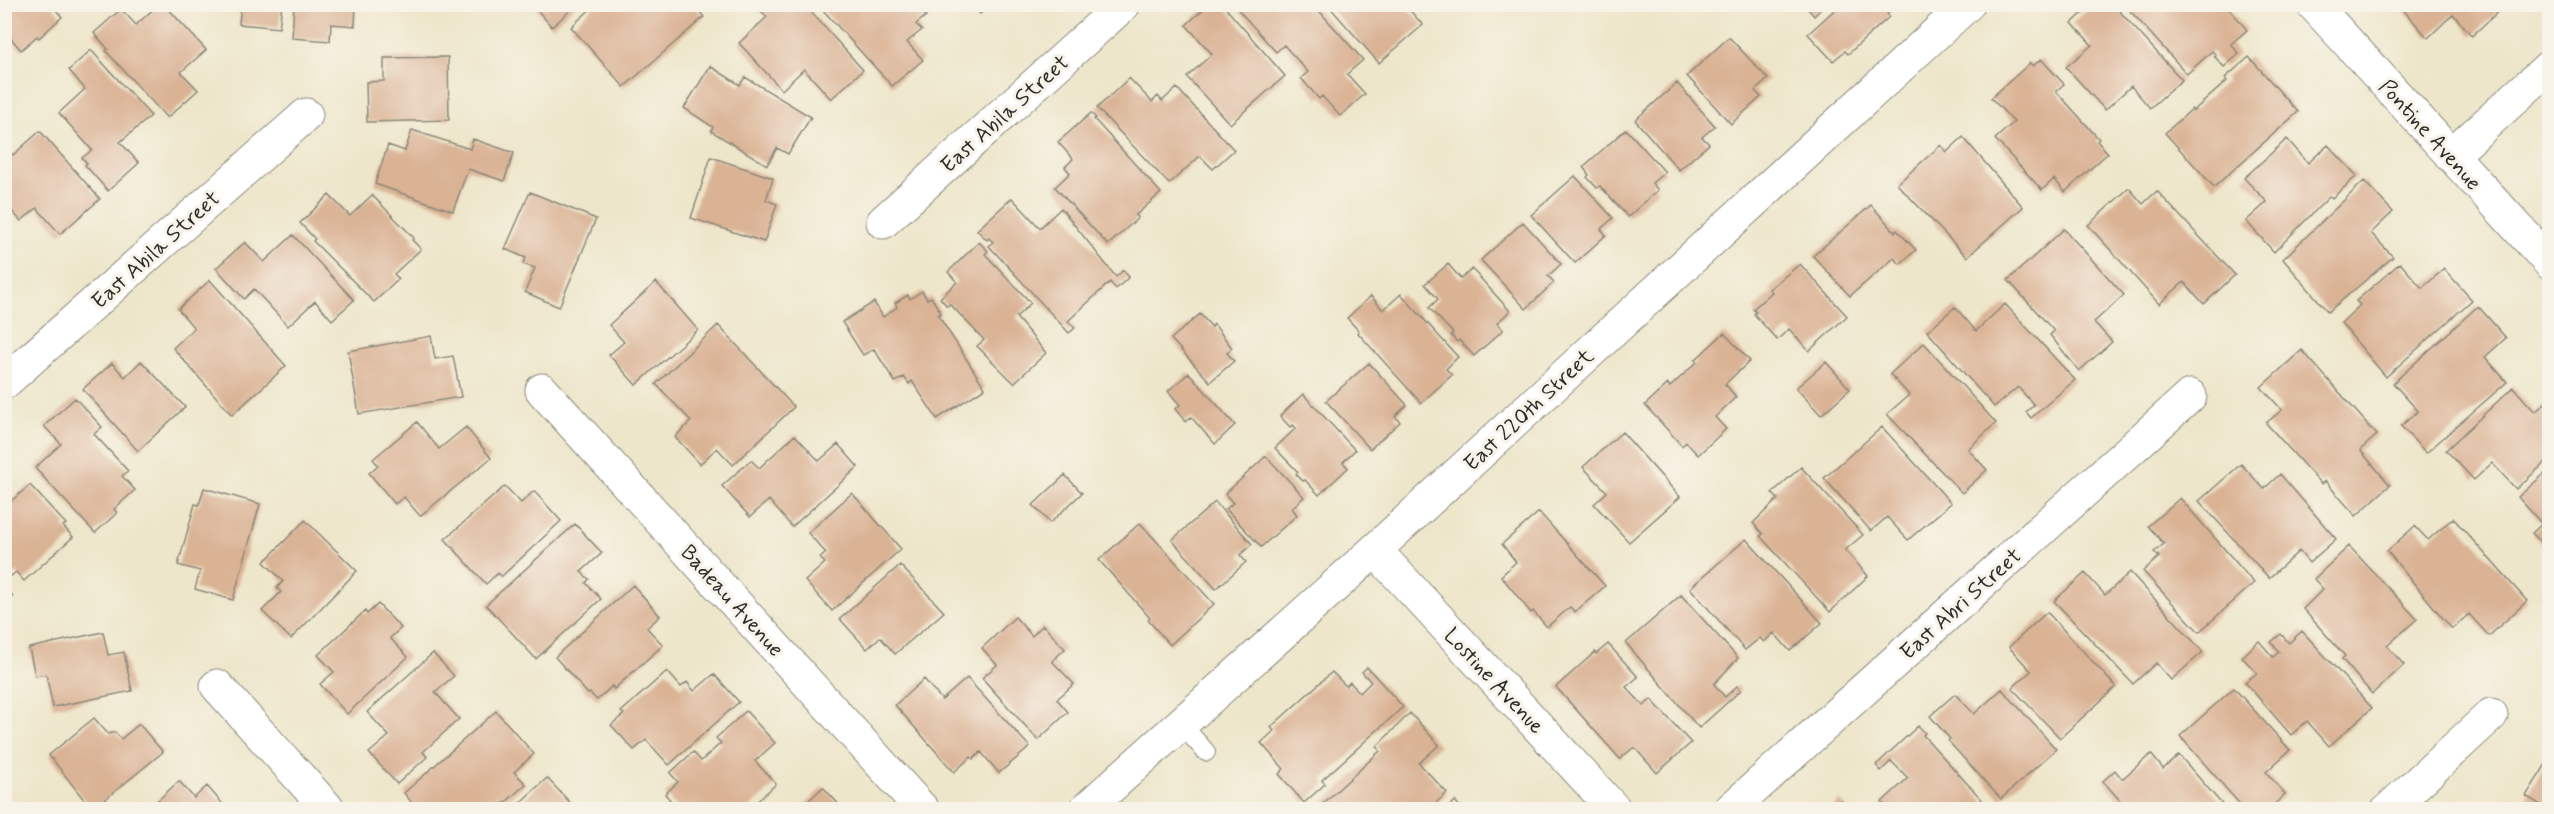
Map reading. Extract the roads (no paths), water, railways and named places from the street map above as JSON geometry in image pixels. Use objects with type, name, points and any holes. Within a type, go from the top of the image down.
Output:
[{"type":"street","name":"East Abila Street","points":[[883,222],[1124,4]]},
{"type":"street","name":"East 220th Street","points":[[1085,810],[1375,550],[1968,4]]},
{"type":"street","name":"Pontine Avenue","points":[[2313,4],[2550,263]]},
{"type":"street","points":[[2451,156],[2550,66]]},
{"type":"street","name":"East Abila Street","points":[[4,383],[306,116]]},
{"type":"street","name":"Badeau Avenue","points":[[542,390],[923,810]]},
{"type":"street","name":"East Abri Street","points":[[1730,810],[2190,396]]},
{"type":"street","name":"Lostine Avenue","points":[[1375,550],[1615,810]]},
{"type":"street","points":[[217,686],[329,810]]},
{"type":"street","points":[[2388,810],[2492,715]]},
{"type":"lane","points":[[1180,724],[1206,752]]}]
